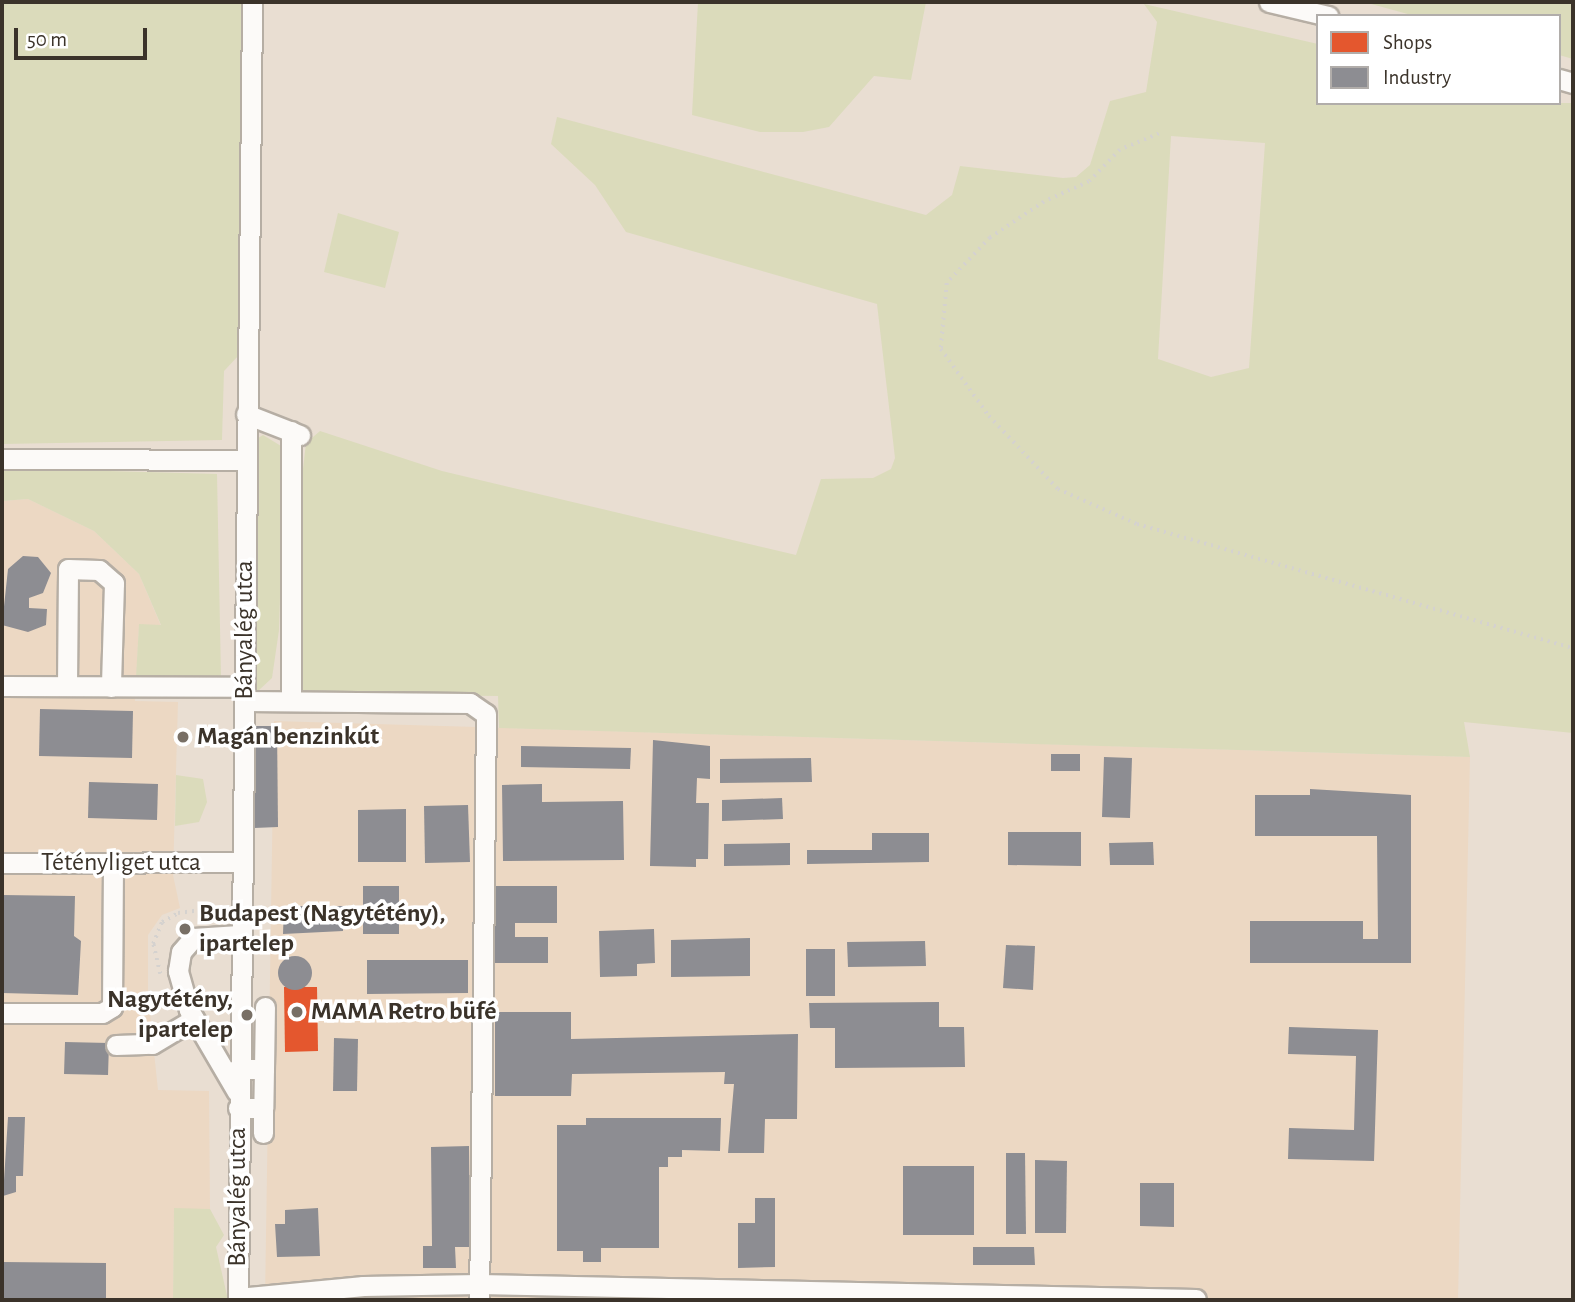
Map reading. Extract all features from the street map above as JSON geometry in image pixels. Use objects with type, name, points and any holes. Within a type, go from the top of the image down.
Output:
[{"type":"street","name":"Bányalég utca","points":[[238,1299],[237,1069],[245,694],[245,460],[252,2]]},
{"type":"street","points":[[1269,2],[1320,14]]},
{"type":"street","points":[[246,415],[295,433],[291,701]]},
{"type":"street","points":[[2,459],[245,460]]},
{"type":"street","points":[[67,686],[68,569],[99,570],[114,583],[111,687]]},
{"type":"street","points":[[2,686],[111,687],[245,694],[291,701],[470,703],[486,715],[479,1292]]},
{"type":"street","name":"Tétényliget utca","points":[[2,863],[241,862]]},
{"type":"street","points":[[2,1013],[102,1013],[112,1006],[113,864]]},
{"type":"street","points":[[239,935],[193,938],[181,952],[182,992],[237,1100],[263,1108]]},
{"type":"street","points":[[263,1133],[264,1007]]},
{"type":"street","points":[[116,1045],[152,1044],[194,1019]]},
{"type":"street","points":[[237,1069],[264,1069]]},
{"type":"street","points":[[238,1299],[363,1286],[479,1292],[1196,1299]]},
{"type":"path","points":[[1159,134],[1120,150],[1089,182],[1044,202],[990,239],[947,284],[941,349],[989,416],[1058,489],[1137,524],[1573,648]]},
{"type":"path","points":[[162,979],[153,944],[162,922],[228,904]]},
{"type":"shaded area","points":[[28,499],[94,531],[139,574],[161,626],[139,625],[135,701],[178,702],[173,875],[180,908],[162,915],[148,935],[148,995],[158,1090],[209,1091],[210,1209],[174,1209],[173,1300],[2,1300],[2,501]]},
{"type":"shaded area","points":[[274,721],[1470,757],[1458,1300],[265,1300]]},
{"type":"green space","points":[[2,2],[243,2],[239,355],[224,371],[222,440],[2,444]]},
{"type":"green space","points":[[698,2],[926,2],[911,80],[874,76],[829,127],[803,132],[760,132],[692,115]]},
{"type":"green space","points":[[1364,2],[1573,2],[1573,59],[1561,56],[1561,14],[1408,14]]},
{"type":"green space","points":[[1144,4],[1316,44],[1316,105],[1573,103],[1573,733],[1464,722],[1470,757],[499,728],[498,696],[300,694],[301,486],[306,443],[320,431],[442,471],[796,555],[821,479],[873,478],[891,469],[895,458],[877,304],[626,232],[595,185],[551,144],[557,117],[926,215],[952,195],[960,166],[1063,178],[1076,177],[1090,165],[1110,101],[1146,92],[1157,22]],"holes":[[[1171,136],[1265,143],[1249,368],[1211,377],[1158,359]]]},
{"type":"green space","points":[[338,213],[399,232],[385,288],[324,272]]},
{"type":"green space","points":[[263,435],[281,446],[283,501],[279,630],[272,678],[258,691],[245,681],[253,441]]},
{"type":"green space","points":[[2,468],[217,474],[221,677],[136,677],[139,624],[161,625],[139,574],[94,531],[28,499],[2,501]]},
{"type":"green space","points":[[176,775],[203,779],[207,802],[199,822],[175,826]]},
{"type":"green space","points":[[174,1208],[210,1209],[224,1235],[216,1247],[228,1300],[173,1300]]},
{"type":"building: Shops","points":[[284,987],[317,987],[318,1051],[285,1052]]},
{"type":"building: Industry","points":[[23,556],[38,557],[51,573],[43,593],[29,598],[29,608],[47,609],[46,625],[28,632],[2,625],[8,569]]},
{"type":"building: Industry","points":[[40,709],[133,711],[132,758],[39,756]]},
{"type":"building: Industry","points":[[252,726],[277,726],[278,827],[253,828]]},
{"type":"building: Industry","points":[[653,740],[710,746],[710,779],[697,778],[696,803],[709,803],[708,859],[696,859],[696,867],[650,866]]},
{"type":"building: Industry","points":[[521,746],[631,748],[630,769],[521,767]]},
{"type":"building: Industry","points":[[1051,754],[1080,754],[1080,771],[1051,771]]},
{"type":"building: Industry","points":[[1104,757],[1132,758],[1130,818],[1102,817]]},
{"type":"building: Industry","points":[[811,758],[812,782],[720,783],[720,759]]},
{"type":"building: Industry","points":[[89,782],[158,784],[157,820],[88,818]]},
{"type":"building: Industry","points":[[542,784],[542,802],[623,801],[624,860],[503,861],[502,785]]},
{"type":"building: Industry","points":[[1310,789],[1411,795],[1411,963],[1250,963],[1250,921],[1363,921],[1363,939],[1378,939],[1377,836],[1255,836],[1255,795],[1310,795]]},
{"type":"building: Industry","points":[[782,798],[783,819],[722,821],[722,800]]},
{"type":"building: Industry","points":[[468,805],[470,862],[425,863],[424,806]]},
{"type":"building: Industry","points":[[406,809],[406,862],[358,862],[358,810]]},
{"type":"building: Industry","points":[[1008,832],[1081,832],[1081,866],[1008,865]]},
{"type":"building: Industry","points":[[872,833],[929,833],[929,862],[807,864],[807,850],[872,850]]},
{"type":"building: Industry","points":[[1153,842],[1154,865],[1110,865],[1109,843]]},
{"type":"building: Industry","points":[[790,843],[790,865],[724,866],[724,844]]},
{"type":"building: Industry","points":[[363,886],[399,886],[399,934],[363,934]]},
{"type":"building: Industry","points":[[494,886],[557,886],[557,923],[515,923],[515,937],[548,937],[548,963],[494,963]]},
{"type":"building: Industry","points":[[2,895],[75,896],[74,936],[81,941],[78,995],[2,993]]},
{"type":"building: Industry","points":[[284,906],[343,906],[343,931],[283,934]]},
{"type":"building: Industry","points":[[654,929],[655,963],[637,964],[637,976],[600,977],[599,931]]},
{"type":"building: Industry","points":[[750,938],[750,976],[671,977],[671,940]]},
{"type":"building: Industry","points":[[925,941],[926,966],[848,967],[847,942]]},
{"type":"building: Industry","points":[[1006,945],[1035,946],[1033,990],[1003,988]]},
{"type":"building: Industry","points":[[806,949],[835,949],[835,996],[806,996]]},
{"type":"building: Industry","points":[[295,956],[307,961],[312,973],[307,985],[295,990],[283,985],[278,973],[283,961]]},
{"type":"building: Industry","points":[[367,960],[468,960],[468,993],[367,994]]},
{"type":"building: Industry","points":[[939,1002],[939,1027],[964,1027],[965,1067],[835,1068],[835,1028],[810,1028],[809,1003]]},
{"type":"building: Industry","points":[[495,1012],[571,1012],[571,1039],[798,1034],[797,1119],[765,1119],[764,1153],[728,1153],[734,1084],[724,1084],[725,1072],[572,1074],[571,1096],[495,1096]]},
{"type":"building: Industry","points":[[1289,1027],[1378,1030],[1374,1161],[1288,1159],[1289,1128],[1354,1130],[1356,1056],[1288,1054]]},
{"type":"building: Industry","points":[[334,1038],[358,1039],[357,1091],[333,1091]]},
{"type":"building: Industry","points":[[65,1042],[109,1043],[108,1075],[64,1074]]},
{"type":"building: Industry","points":[[8,1117],[25,1117],[23,1176],[16,1176],[16,1192],[3,1196]]},
{"type":"building: Industry","points":[[586,1118],[721,1118],[720,1151],[682,1150],[682,1157],[668,1157],[668,1167],[659,1167],[659,1248],[601,1248],[601,1262],[583,1262],[583,1251],[557,1251],[557,1125],[586,1125]]},
{"type":"building: Industry","points":[[469,1146],[470,1247],[455,1247],[456,1268],[423,1268],[423,1246],[432,1246],[431,1147]]},
{"type":"building: Industry","points":[[1006,1153],[1025,1153],[1026,1234],[1006,1234]]},
{"type":"building: Industry","points":[[1035,1160],[1067,1161],[1066,1233],[1035,1233]]},
{"type":"building: Industry","points":[[903,1166],[974,1166],[974,1235],[903,1235]]},
{"type":"building: Industry","points":[[1140,1183],[1174,1183],[1174,1227],[1140,1226]]},
{"type":"building: Industry","points":[[755,1198],[775,1198],[775,1267],[738,1268],[738,1223],[755,1223]]},
{"type":"building: Industry","points":[[318,1208],[320,1256],[277,1257],[275,1224],[285,1224],[285,1210]]},
{"type":"building: Industry","points":[[973,1247],[1034,1247],[1035,1265],[973,1265]]},
{"type":"building: Industry","points":[[2,1262],[106,1263],[106,1300],[2,1300]]},
{"type":"place","name":"Magán benzinkút","points":[[183,737]]},
{"type":"place","name":"Budapest (Nagytétény), ipartelep","points":[[185,929]]},
{"type":"place","name":"MAMA Retro büfé","points":[[297,1012]]},
{"type":"place","name":"Nagytétény, ipartelep","points":[[247,1015]]}]
